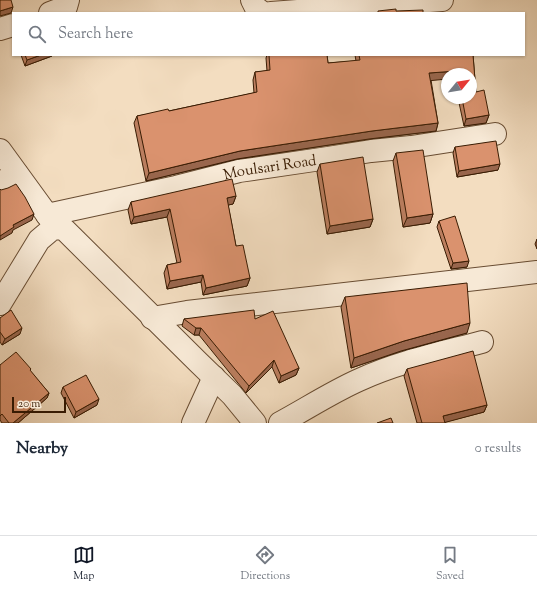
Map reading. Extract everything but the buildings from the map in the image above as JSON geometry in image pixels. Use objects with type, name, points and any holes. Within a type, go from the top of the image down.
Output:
[{"type":"street","points":[[53,12],[66,7],[68,0]]},
{"type":"street","points":[[252,0],[256,8],[262,12]]},
{"type":"street","points":[[284,12],[442,0]]},
{"type":"street","points":[[0,29],[12,25]]},
{"type":"street","name":"Moulsari Road","points":[[47,227],[176,187],[239,171],[371,150],[410,147],[495,134]]},
{"type":"street","points":[[0,150],[8,179],[47,227],[65,230],[152,318],[232,395],[255,423]]},
{"type":"street","points":[[0,304],[47,227]]},
{"type":"street","points":[[152,318],[187,312],[537,272]]},
{"type":"street","points":[[280,423],[358,380],[393,366],[482,342]]},
{"type":"street","points":[[192,423],[214,377]]}]
